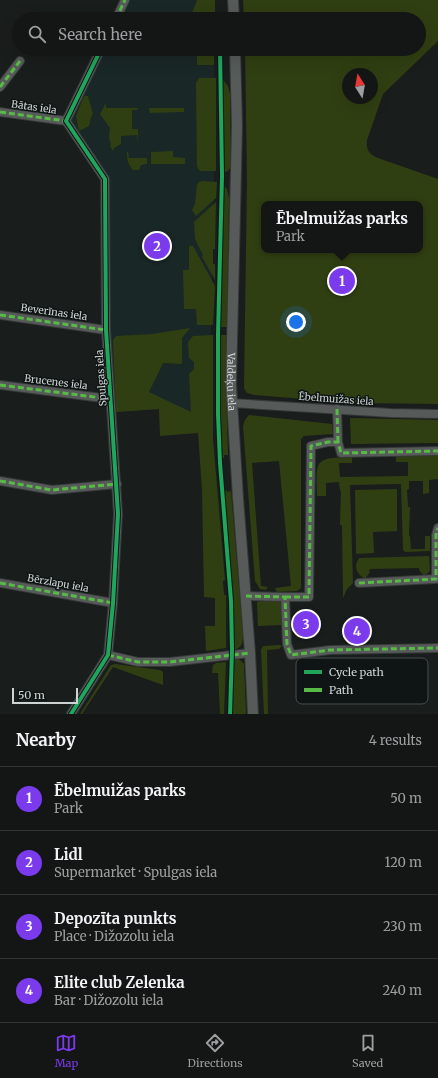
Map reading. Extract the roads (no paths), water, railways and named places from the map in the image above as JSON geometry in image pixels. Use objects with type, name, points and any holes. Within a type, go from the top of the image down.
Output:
[{"type":"street","points":[[120,12],[126,0]]},
{"type":"street","points":[[233,0],[234,12]]},
{"type":"street","points":[[66,121],[97,56]]},
{"type":"street","name":"Valdeķu iela","points":[[235,56],[236,126],[232,403],[253,714]]},
{"type":"street","points":[[0,87],[20,61]]},
{"type":"street","name":"Bātas iela","points":[[0,112],[66,121]]},
{"type":"street","name":"Spulgas iela","points":[[66,121],[105,178],[106,330],[118,514],[113,603],[108,655],[71,714]]},
{"type":"street","name":"Beverīnas iela","points":[[0,315],[106,330]]},
{"type":"street","name":"Brucenes iela","points":[[0,386],[110,399]]},
{"type":"street","name":"Ēbelmuižas iela","points":[[232,403],[391,413],[438,414]]},
{"type":"street","points":[[337,409],[338,442],[341,453],[438,451]]},
{"type":"street","points":[[246,596],[309,597],[311,446],[328,442],[338,442]]},
{"type":"street","points":[[0,482],[52,490],[116,484]]},
{"type":"street","points":[[359,583],[436,579],[436,535],[438,528]]},
{"type":"street","name":"Bērzlapu iela","points":[[0,583],[113,603]]},
{"type":"street","points":[[285,597],[287,644],[291,655],[330,650],[438,648]]},
{"type":"street","points":[[108,655],[138,662],[170,662],[250,653]]},
{"type":"place","name":"Lidl","points":[[157,246]]},
{"type":"place","name":"Ēbelmuižas parks","points":[[342,281]]},
{"type":"place","name":"Depozīta punkts","points":[[306,624]]},
{"type":"place","name":"Elite club Zelenka","points":[[357,631]]}]
